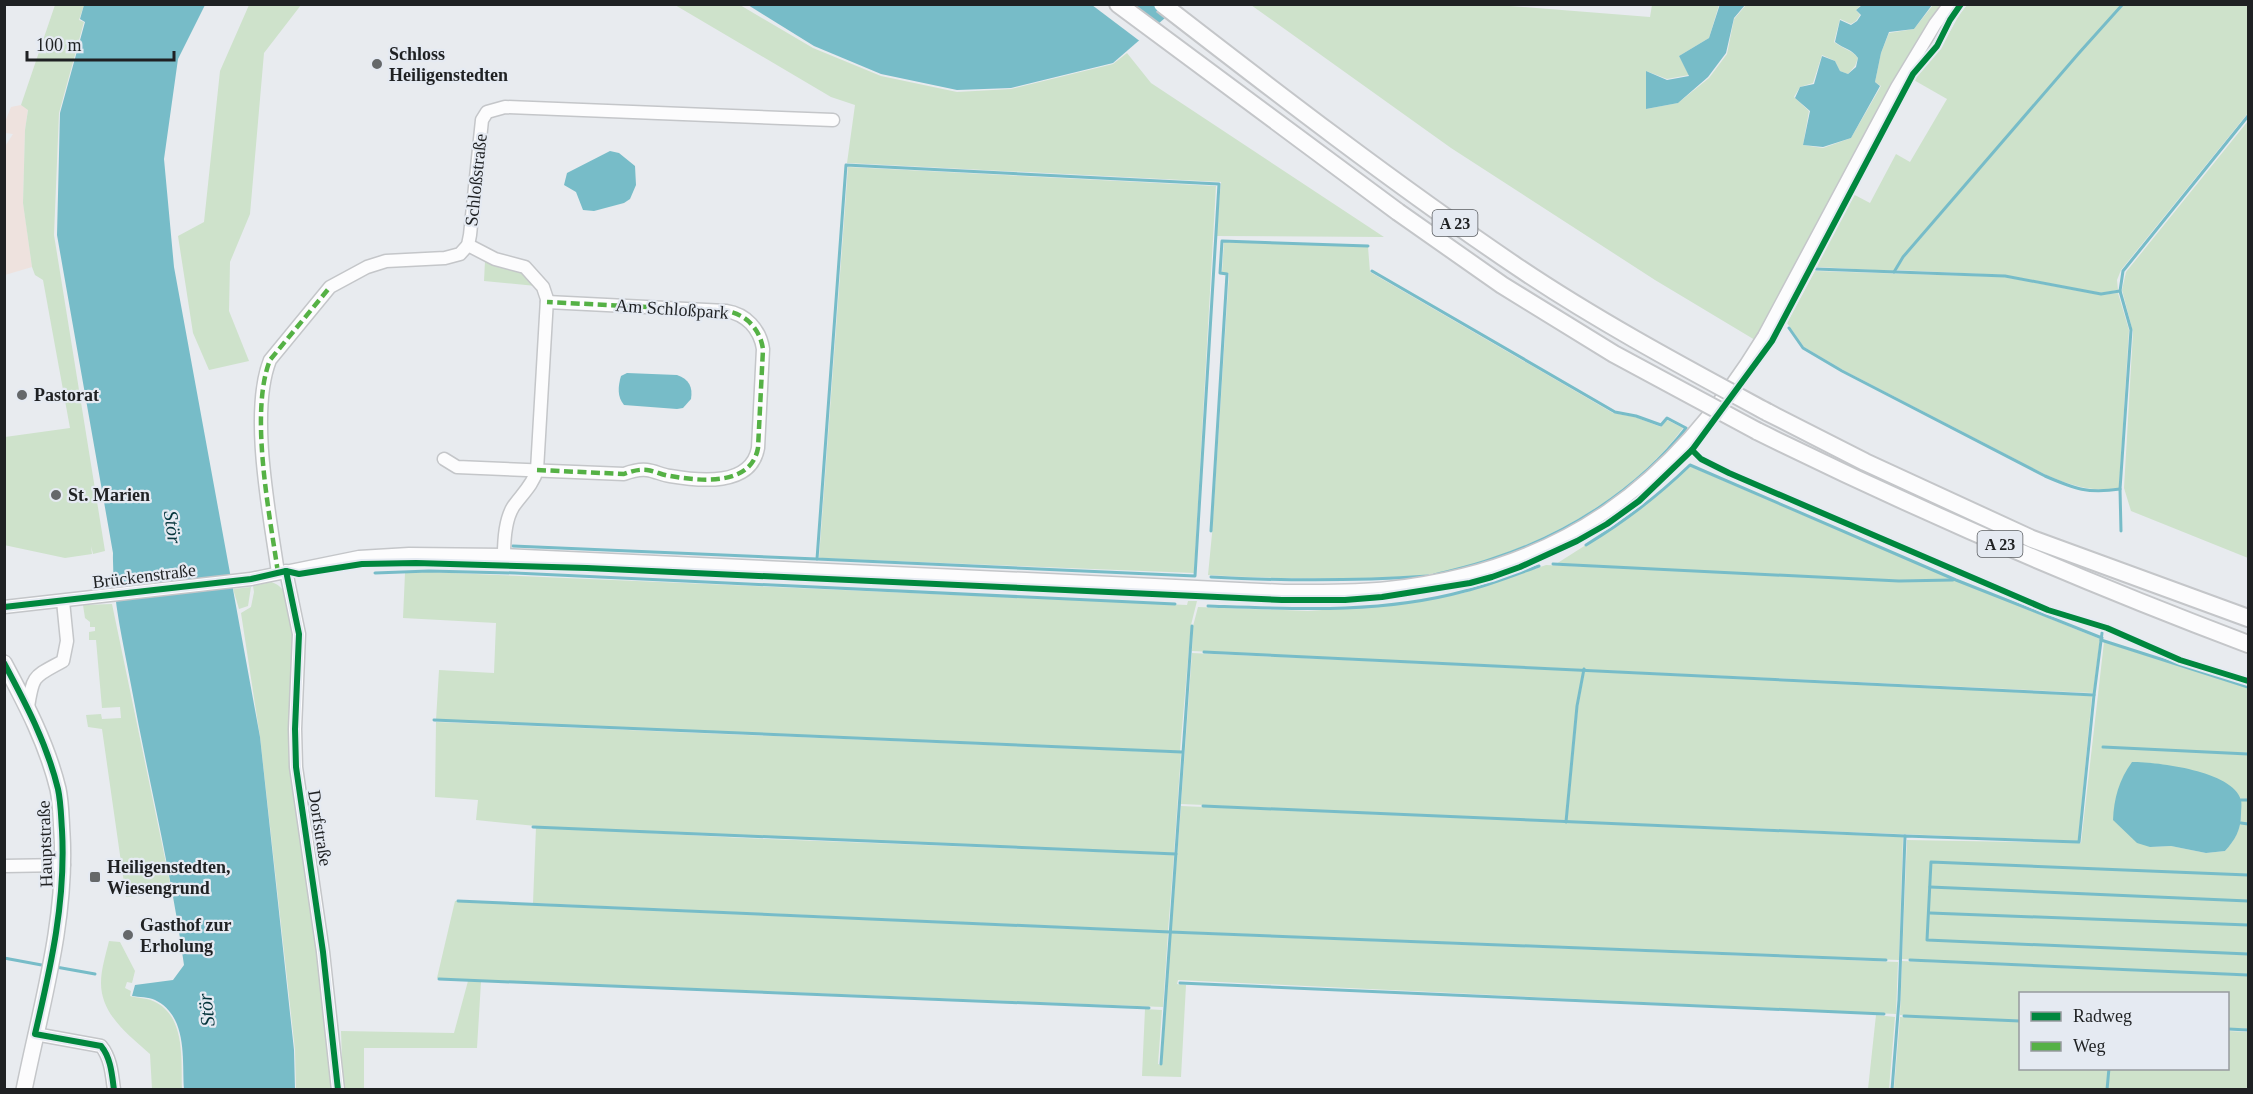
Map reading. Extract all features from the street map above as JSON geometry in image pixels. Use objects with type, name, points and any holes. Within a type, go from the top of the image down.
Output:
[{"type":"highway","name":"A 23","points":[[1118,4],[1398,212],[1502,285],[1614,354],[1757,431],[1855,479],[1958,526],[2161,611],[2248,644]]},
{"type":"highway","name":"A 23","points":[[1162,4],[1413,193],[1517,267],[1625,334],[1767,412],[1865,462],[2032,539],[2248,618]]},
{"type":"main road","name":"Hauptstraße","points":[[4,663],[28,707],[48,754],[58,790],[64,865],[50,969],[24,1089]]},
{"type":"street","name":"Brückenstraße","points":[[4,607],[246,580],[369,556],[504,555],[1284,591],[1388,588],[1465,575],[1518,559],[1573,532],[1623,500],[1652,477],[1702,424],[1746,365],[1764,336],[1897,87],[1935,24],[1950,4]]},
{"type":"street","name":"Schloßstraße","points":[[282,572],[262,440],[261,394],[264,374],[270,360],[330,287],[373,265],[392,260],[452,256],[460,254],[468,245],[484,114],[493,109],[505,107],[832,120]]},
{"type":"street","points":[[468,245],[495,259],[525,267],[543,287],[547,302],[537,470],[532,483],[512,509],[506,527],[504,555]]},
{"type":"street","name":"Am Schloßpark","points":[[444,459],[456,467],[624,474],[635,470],[649,470],[669,476],[723,479],[733,477],[745,470],[754,460],[758,448],[763,349],[760,336],[755,328],[741,316],[726,311],[547,302]]},
{"type":"street","name":"Dorfstraße","points":[[282,572],[299,634],[295,729],[296,767],[323,952],[338,1089]]},
{"type":"street","points":[[28,707],[32,682],[40,674],[63,661],[67,641],[63,601]]},
{"type":"street","points":[[4,866],[64,865]]},
{"type":"street","points":[[35,1034],[101,1046],[110,1064],[114,1089]]},
{"type":"shaded area","points":[[21,105],[28,109],[25,130],[23,202],[32,267],[5,275],[4,148],[13,134],[5,133],[5,122],[11,107]]},
{"type":"green space","points":[[1486,4],[1650,17],[1652,5],[1719,5],[1709,38],[1679,56],[1689,75],[1667,79],[1646,71],[1646,109],[1678,103],[1709,78],[1727,54],[1734,19],[1746,5],[1861,5],[1856,10],[1860,15],[1856,21],[1851,24],[1840,19],[1834,42],[1858,58],[1855,66],[1848,74],[1840,71],[1835,61],[1822,55],[1813,83],[1800,87],[1794,97],[1809,111],[1803,145],[1823,148],[1851,138],[1881,86],[1875,82],[1881,53],[1889,33],[1914,29],[1933,5],[1941,5],[1890,85],[1755,340],[1655,280],[1451,148],[1251,5]]},
{"type":"green space","points":[[55,5],[84,5],[79,20],[84,22],[59,113],[54,235],[105,551],[93,554],[91,546],[92,554],[65,558],[4,545],[5,437],[70,428],[43,280],[35,275],[32,267],[23,203],[25,130],[28,110],[21,105]]},
{"type":"green space","points":[[249,5],[301,5],[264,53],[250,214],[230,262],[229,311],[249,361],[209,370],[193,333],[178,236],[204,222],[220,71]]},
{"type":"green space","points":[[675,5],[740,5],[813,48],[881,76],[957,92],[1011,89],[1113,64],[1127,53],[1151,83],[1384,237],[1216,236],[1221,182],[847,163],[855,105],[831,97]]},
{"type":"green space","points":[[1967,5],[2121,5],[1902,257],[1894,271],[1817,267],[1851,193],[1870,203],[1896,154],[1910,162],[1947,99],[1912,79],[1941,48]]},
{"type":"green space","points":[[2124,5],[2248,5],[2248,113],[2121,270],[2117,280],[2118,290],[2101,293],[2005,275],[1896,270],[2079,54]]},
{"type":"green space","points":[[2248,121],[2248,558],[2131,511],[2124,488],[2133,332],[2122,290],[2126,272]]},
{"type":"green space","points":[[848,167],[1216,186],[1194,573],[819,558]]},
{"type":"green space","points":[[1224,242],[1368,247],[1370,272],[1613,413],[1635,417],[1661,427],[1667,420],[1683,428],[1660,455],[1603,503],[1536,540],[1501,555],[1466,566],[1431,574],[1395,578],[1208,575],[1229,274],[1222,272]]},
{"type":"green space","points":[[485,261],[522,270],[536,286],[484,281]]},
{"type":"green space","points":[[1815,271],[2004,277],[2101,295],[2118,293],[2129,330],[2119,488],[2081,487],[2046,475],[1843,370],[1804,347],[1787,323]]},
{"type":"green space","points":[[1689,466],[1952,579],[1899,580],[1556,564],[1642,506]]},
{"type":"green space","points":[[1546,565],[1899,581],[1956,580],[2100,639],[2093,693],[1192,651],[1193,626],[1198,607],[1308,611],[1395,605],[1464,593]]},
{"type":"green space","points":[[428,572],[1187,605],[1188,601],[1197,601],[1191,625],[1180,751],[436,720],[439,670],[494,673],[496,623],[403,618],[405,573]]},
{"type":"green space","points":[[271,582],[278,585],[286,594],[293,621],[292,693],[332,1089],[296,1089],[295,1050],[260,737],[241,613],[251,607],[253,586]]},
{"type":"green space","points":[[251,587],[248,606],[239,609],[233,589]]},
{"type":"green space","points":[[112,604],[172,892],[126,897],[102,729],[88,727],[86,715],[101,714],[102,719],[121,718],[120,707],[102,708],[96,640],[89,640],[89,632],[95,631],[95,627],[90,627],[90,622],[85,618],[83,605]]},
{"type":"green space","points":[[2104,642],[2248,688],[2248,753],[2103,747],[2248,755],[2248,974],[1902,959],[1907,840],[2081,843]],"holes":[[[2241,800],[2237,833],[2225,851],[2206,853],[2171,846],[2150,847]]]},
{"type":"green space","points":[[1192,653],[1583,671],[1576,706],[1565,821],[1181,804]]},
{"type":"green space","points":[[1585,670],[2092,696],[2078,841],[1567,821],[1578,707]]},
{"type":"green space","points":[[436,722],[1181,753],[1174,853],[744,837],[536,826],[476,820],[478,800],[435,797]]},
{"type":"green space","points":[[1181,806],[1903,837],[1899,960],[1171,931]]},
{"type":"green space","points":[[536,827],[743,838],[1174,855],[1168,931],[533,903]]},
{"type":"green space","points":[[455,901],[1168,933],[1163,1007],[437,978]]},
{"type":"green space","points":[[1171,933],[1898,962],[1896,1014],[1178,980],[1177,984],[1186,985],[1181,1077],[1142,1076],[1145,1009],[1162,1010],[1158,1064],[1162,1065]]},
{"type":"green space","points":[[109,941],[120,942],[135,971],[132,983],[127,982],[125,988],[131,991],[130,996],[148,999],[164,1008],[176,1027],[180,1039],[182,1089],[152,1089],[150,1054],[125,1032],[106,1005],[102,994],[101,978]]},
{"type":"green space","points":[[1902,961],[2248,976],[2248,1029],[2229,1028],[2229,992],[2019,992],[2019,1020],[1900,1015]]},
{"type":"green space","points":[[468,981],[481,982],[477,1048],[364,1048],[364,1089],[343,1089],[341,1031],[454,1033]]},
{"type":"green space","points":[[1876,1015],[1895,1017],[1889,1089],[1868,1089]]},
{"type":"green space","points":[[1900,1017],[2019,1021],[2019,1070],[2108,1070],[2106,1089],[1894,1089]]},
{"type":"green space","points":[[2229,1031],[2248,1032],[2248,1089],[2108,1089],[2110,1070],[2229,1070]]},
{"type":"water","points":[[1720,4],[1745,5],[1734,18],[1726,53],[1708,77],[1678,103],[1646,109],[1646,71],[1667,80],[1689,76],[1679,56],[1709,38]]},
{"type":"water","name":"Stör","points":[[84,5],[205,5],[178,59],[164,159],[174,267],[260,737],[294,1050],[295,1089],[184,1089],[183,1052],[173,1017],[166,1007],[155,1000],[132,996],[135,985],[173,980],[184,965],[166,859],[119,619],[114,586],[113,553],[57,235],[60,113],[85,22],[80,19]]},
{"type":"water","points":[[748,5],[1180,5],[1113,63],[1011,88],[957,90],[881,74],[814,46]]},
{"type":"water","points":[[1862,5],[1932,5],[1914,29],[1889,32],[1881,53],[1875,82],[1880,86],[1851,138],[1823,147],[1803,145],[1810,111],[1795,98],[1800,87],[1814,84],[1822,56],[1835,61],[1840,71],[1848,74],[1856,67],[1858,58],[1856,55],[1835,42],[1840,20],[1851,25],[1857,21],[1861,15],[1856,10]]},
{"type":"water","points":[[610,151],[619,153],[635,166],[636,185],[630,199],[624,203],[594,211],[583,210],[576,192],[564,185],[567,173]]},
{"type":"water","points":[[627,373],[677,375],[689,384],[691,399],[683,408],[677,409],[624,405],[619,395],[619,387],[621,376]]},
{"type":"water","points":[[2132,762],[2193,770],[2210,775],[2235,790],[2241,800],[2241,820],[2239,830],[2225,851],[2206,853],[2171,846],[2150,847],[2137,843],[2113,820],[2118,789]]},
{"type":"pier","points":[[1092,5],[1133,5],[1161,25],[1141,42]]},
{"type":"waterway","points":[[1894,272],[1903,257],[2123,4]]},
{"type":"waterway","points":[[2121,531],[2120,489],[2131,330],[2120,291],[2123,271],[2248,116]]},
{"type":"waterway","points":[[846,165],[1219,184],[1195,576],[817,559],[846,165]]},
{"type":"waterway","points":[[1211,531],[1227,274],[1220,273],[1222,241],[1368,246]]},
{"type":"waterway","points":[[1816,269],[2005,276],[2101,294],[2120,291]]},
{"type":"waterway","points":[[1372,271],[1615,412],[1636,416],[1661,425],[1667,418],[1686,428],[1646,471],[1599,508],[1520,549],[1478,564],[1434,575]]},
{"type":"waterway","points":[[1789,328],[1803,348],[1842,371],[2045,476],[2090,491],[2120,489]]},
{"type":"waterway","points":[[1586,545],[1640,508],[1690,465],[1956,580],[2102,638]]},
{"type":"waterway","points":[[513,546],[817,559]]},
{"type":"waterway","points":[[1553,564],[1899,581],[1953,580]]},
{"type":"waterway","points":[[1208,606],[1369,607],[1433,598],[1474,589],[1539,566]]},
{"type":"waterway","points":[[375,573],[429,571],[515,573],[1175,604]]},
{"type":"waterway","points":[[1211,577],[1320,580],[1428,576]]},
{"type":"waterway","points":[[1161,1064],[1192,626]]},
{"type":"waterway","points":[[1892,1090],[1899,1000],[1905,836],[2079,842],[2102,633]]},
{"type":"waterway","points":[[2101,640],[2248,687]]},
{"type":"waterway","points":[[1204,652],[2094,695]]},
{"type":"waterway","points":[[1566,822],[1577,706],[1584,669]]},
{"type":"waterway","points":[[434,720],[1182,752]]},
{"type":"waterway","points":[[2103,747],[2248,754]]},
{"type":"waterway","points":[[2241,800],[2248,800]]},
{"type":"waterway","points":[[1203,806],[1905,836]]},
{"type":"waterway","points":[[2241,823],[2248,824]]},
{"type":"waterway","points":[[533,827],[1176,854]]},
{"type":"waterway","points":[[2248,875],[1931,862],[1927,940],[2248,954]]},
{"type":"waterway","points":[[1930,887],[2248,901]]},
{"type":"waterway","points":[[458,901],[1886,960]]},
{"type":"waterway","points":[[1930,913],[2248,925]]},
{"type":"waterway","points":[[4,958],[47,966]]},
{"type":"waterway","points":[[1910,960],[2248,975]]},
{"type":"waterway","points":[[56,967],[95,974]]},
{"type":"waterway","points":[[439,979],[1149,1008]]},
{"type":"waterway","points":[[1180,983],[1884,1014]]},
{"type":"waterway","points":[[1904,1016],[2019,1021]]},
{"type":"waterway","points":[[2229,1029],[2248,1030]]},
{"type":"waterway","points":[[2107,1090],[2109,1070]]},
{"type":"marked path","points":[[278,573],[263,465],[261,408],[264,382],[270,360],[330,287]]},
{"type":"marked path","points":[[537,470],[624,474],[644,470],[682,478],[709,480],[735,475],[745,470],[753,461],[758,448],[763,349],[759,335],[746,319],[726,311],[547,302]]},
{"type":"cycle path","points":[[4,607],[251,579],[286,571],[299,574],[362,564],[416,563],[587,568],[1282,600],[1345,600],[1382,597],[1470,583],[1492,577],[1577,541],[1607,524],[1639,501],[1692,450],[1772,341],[1913,74],[1937,46],[1961,4]]},
{"type":"cycle path","points":[[1692,450],[1701,459],[1729,473],[2048,610],[2107,628],[2180,660],[2248,681]]},
{"type":"cycle path","points":[[286,571],[299,634],[295,729],[296,767],[323,952],[338,1090]]},
{"type":"cycle path","points":[[4,663],[42,740],[58,789],[60,805],[62,882],[52,958],[35,1034],[101,1046],[109,1061],[114,1090]]},
{"type":"place","name":"Schloss Heiligenstedten","points":[[377,64]]},
{"type":"place","name":"Pastorat","points":[[22,395]]},
{"type":"place","name":"St. Marien","points":[[56,495]]},
{"type":"place","name":"Heiligenstedten, Wiesengrund","points":[[95,877]]},
{"type":"place","name":"Gasthof zur Erholung","points":[[128,935]]}]
